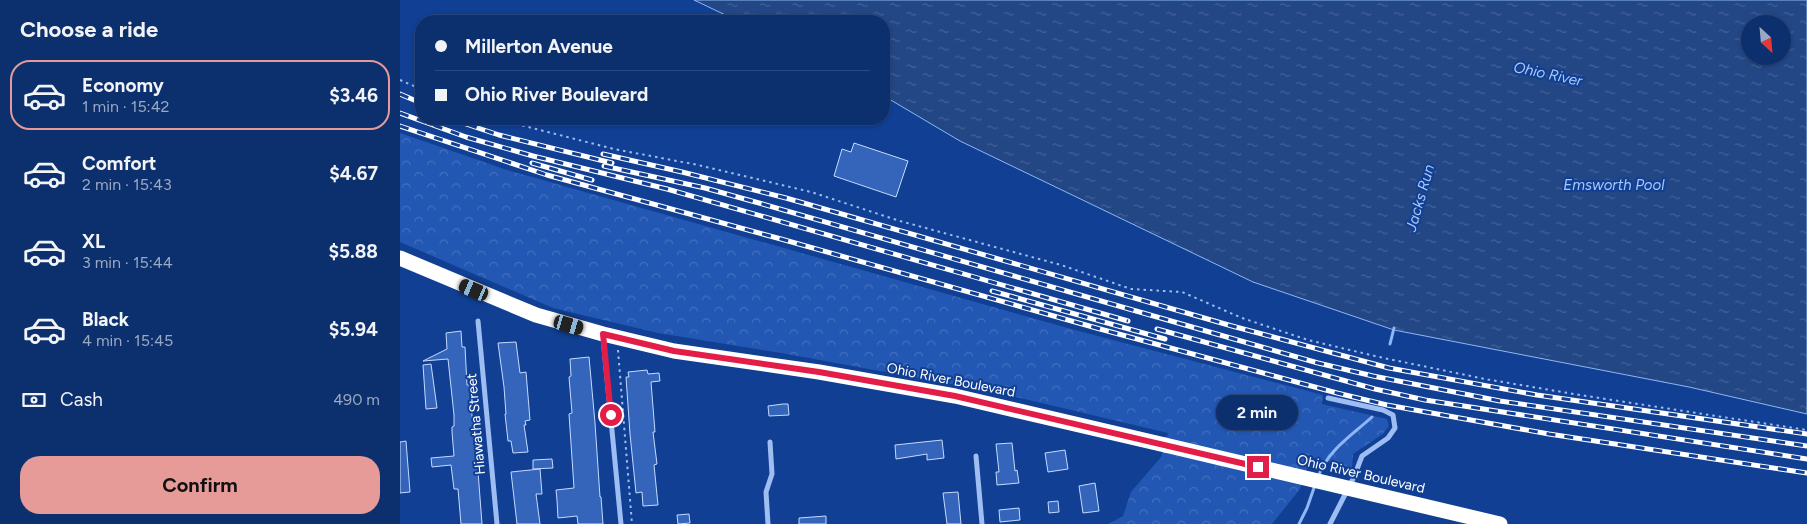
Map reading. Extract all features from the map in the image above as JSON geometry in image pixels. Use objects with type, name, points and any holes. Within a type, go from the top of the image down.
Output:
[{"type":"highway","name":"Ohio River Boulevard","points":[[400,258],[536,315],[603,334],[674,351],[819,372],[955,396],[1500,524]]},
{"type":"street","name":"Hiawatha Street","points":[[478,321],[497,524]]},
{"type":"street","points":[[603,334],[621,524]]},
{"type":"street","points":[[1328,398],[1383,410],[1393,415],[1395,428],[1388,438],[1362,456],[1354,477],[1330,524]]},
{"type":"street","points":[[768,524],[766,492],[772,474],[770,442]]},
{"type":"street","points":[[976,456],[982,524]]},
{"type":"path","points":[[400,80],[415,86]]},
{"type":"path","points":[[520,125],[614,150],[698,165],[811,192],[900,221],[1061,265],[1131,290],[1182,292],[1242,318],[1308,340],[1361,353],[1495,380],[1807,430]]},
{"type":"green space","points":[[400,133],[507,170],[1075,330],[1323,395],[1322,404],[1387,419],[1389,426],[1383,434],[1353,454],[1352,468],[1311,457],[1300,489],[1272,524],[1108,524],[1123,516],[1131,492],[1161,457],[1168,433],[995,392],[781,353],[658,333],[553,308],[400,242]]},
{"type":"water","name":"Emsworth Pool","points":[[694,0],[1807,0],[1807,414],[1689,387],[1394,330],[1253,282],[960,141],[890,100],[890,15],[725,15]]},
{"type":"building","points":[[854,143],[908,161],[896,197],[834,176],[842,149],[851,152]]},
{"type":"building","points":[[461,331],[462,347],[465,347],[467,385],[471,385],[472,394],[470,394],[482,524],[461,524],[458,489],[454,489],[451,465],[432,467],[431,458],[454,456],[452,427],[454,426],[454,415],[448,359],[423,361],[447,349],[446,333]]},
{"type":"building","points":[[516,342],[520,373],[526,372],[530,420],[525,421],[526,425],[524,425],[528,452],[513,453],[511,441],[508,441],[504,387],[498,343]]},
{"type":"building","points":[[589,357],[603,524],[578,524],[577,516],[558,518],[556,490],[574,488],[569,414],[572,413],[569,377],[571,376],[570,359]]},
{"type":"building","points":[[431,364],[437,408],[426,409],[423,365]]},
{"type":"building","points":[[647,370],[648,374],[659,373],[660,381],[651,382],[655,432],[653,432],[657,464],[654,465],[658,505],[643,506],[642,492],[636,493],[626,377],[629,377],[628,372]]},
{"type":"building","points":[[788,404],[789,415],[769,416],[768,406]]},
{"type":"building","points":[[942,440],[944,458],[927,460],[927,454],[896,459],[895,445]]},
{"type":"building","points":[[406,441],[410,492],[400,493],[400,442]]},
{"type":"building","points":[[1012,443],[1015,471],[1017,470],[1019,483],[997,485],[996,472],[999,472],[996,444]]},
{"type":"building","points":[[1065,450],[1068,469],[1048,472],[1045,453]]},
{"type":"building","points":[[552,459],[553,468],[533,469],[533,460]]},
{"type":"building","points":[[540,469],[542,494],[536,494],[540,524],[517,524],[511,472]]},
{"type":"building","points":[[1095,483],[1099,511],[1083,513],[1079,486]]},
{"type":"building","points":[[958,492],[961,524],[947,524],[943,493]]},
{"type":"building","points":[[1058,501],[1059,512],[1049,513],[1048,502]]},
{"type":"building","points":[[1019,508],[1020,520],[1000,522],[999,510]]},
{"type":"building","points":[[689,514],[690,523],[678,524],[677,515]]},
{"type":"building","points":[[826,516],[826,524],[799,524],[799,518]]},
{"type":"waterway","name":"Jacks Run","points":[[1390,344],[1394,328]]},
{"type":"waterway","name":"Jacks Run","points":[[1318,477],[1322,467],[1334,451],[1372,417]]},
{"type":"waterway","name":"Jacks Run","points":[[1299,524],[1315,485]]},
{"type":"railway","points":[[400,94],[415,100]]},
{"type":"railway","points":[[400,113],[415,118]]},
{"type":"railway","points":[[433,125],[466,137],[533,156],[667,189],[1128,321]]},
{"type":"railway","points":[[469,125],[499,135],[612,163]]},
{"type":"railway","points":[[400,126],[547,175],[1337,393],[1387,405],[1549,434],[1807,473]]},
{"type":"railway","points":[[603,154],[786,198],[1232,326],[1389,368],[1537,395],[1807,434]]},
{"type":"railway","points":[[532,163],[592,180]]},
{"type":"railway","points":[[604,166],[705,188],[1318,363],[1373,376],[1500,401],[1807,446]]},
{"type":"railway","points":[[992,291],[1165,339]]},
{"type":"railway","points":[[1157,329],[1375,389],[1425,400],[1807,459]]},
{"type":"route","points":[[611,415],[603,334],[674,351],[819,372],[955,396],[1258,467]]},
{"type":"water label","name":"Ohio River","points":[[1548,74]]}]
